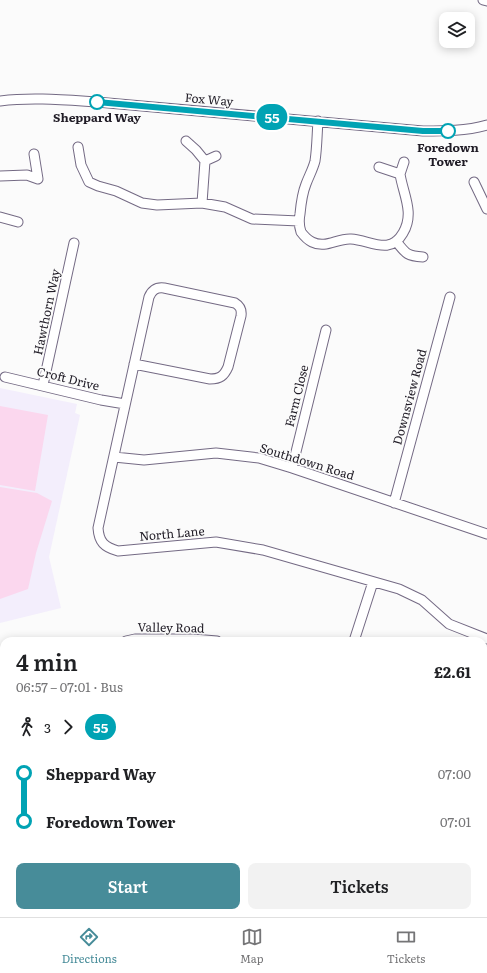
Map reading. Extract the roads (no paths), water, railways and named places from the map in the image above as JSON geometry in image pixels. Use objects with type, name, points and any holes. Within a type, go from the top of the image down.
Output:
[{"type":"street","points":[[483,0],[487,1]]},
{"type":"street","name":"Fox Way","points":[[0,101],[44,100],[89,102],[423,131],[450,131],[487,125]]},
{"type":"street","points":[[318,121],[315,161],[301,198],[299,221],[302,232],[308,240],[318,245],[328,245],[349,239],[380,246],[396,241],[403,233],[409,214],[408,204],[402,189],[400,174],[404,162]]},
{"type":"street","points":[[186,141],[196,150],[204,161],[202,203]]},
{"type":"street","points":[[78,146],[81,166],[84,175],[89,182],[142,202],[157,205],[202,203],[225,207],[252,219],[299,221]]},
{"type":"street","points":[[0,176],[28,175],[38,179],[34,154]]},
{"type":"street","points":[[204,161],[216,156]]},
{"type":"street","points":[[379,167],[400,174]]},
{"type":"street","points":[[474,182],[487,209]]},
{"type":"street","points":[[0,217],[18,222]]},
{"type":"street","points":[[396,241],[404,251],[411,256],[423,257]]},
{"type":"street","name":"Hawthorn Way","points":[[43,385],[74,243]]},
{"type":"street","name":"North Lane","points":[[134,364],[210,379],[217,379],[226,373],[228,367],[241,316],[241,309],[239,305],[164,288],[155,289],[149,297],[125,404],[98,528],[99,537],[103,544],[109,549],[118,551],[216,542],[263,550],[399,589],[422,600],[449,624],[482,637]]},
{"type":"street","name":"Downsview Road","points":[[394,503],[450,297]]},
{"type":"street","name":"Farm Close","points":[[292,468],[326,330]]},
{"type":"street","name":"Croft Drive","points":[[5,377],[101,400],[125,404]]},
{"type":"street","name":"Southdown Road","points":[[114,457],[144,460],[216,452],[259,458],[487,534]]},
{"type":"street","points":[[355,637],[373,582]]},
{"type":"place","name":"Sheppard Way","points":[[97,102]]},
{"type":"place","name":"Foredown Tower","points":[[448,131]]}]
